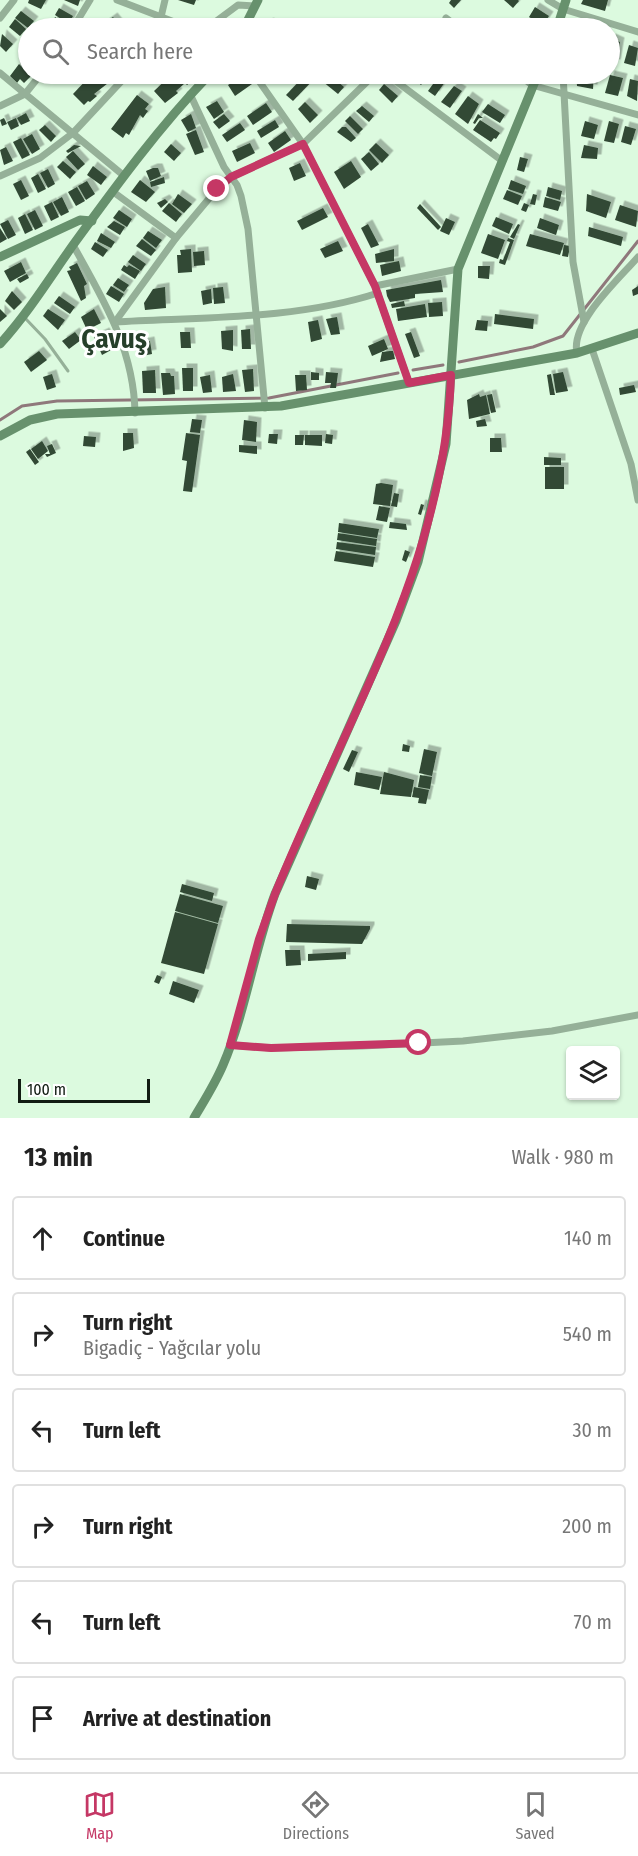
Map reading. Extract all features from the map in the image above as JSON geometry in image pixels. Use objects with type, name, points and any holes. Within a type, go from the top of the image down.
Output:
[{"type":"street","points":[[0,18],[14,0]]},
{"type":"street","points":[[79,18],[90,0]]},
{"type":"street","points":[[117,0],[161,17],[165,0]]},
{"type":"street","points":[[548,0],[600,18]]},
{"type":"street","points":[[220,18],[242,2],[256,3],[249,18]]},
{"type":"street","points":[[620,26],[638,33]]},
{"type":"street","points":[[0,73],[123,175]]},
{"type":"street","points":[[0,106],[25,94],[33,84]]},
{"type":"street","points":[[0,176],[40,158],[73,133],[119,84]]},
{"type":"street","points":[[0,344],[24,317],[123,175],[200,84]]},
{"type":"street","points":[[261,84],[303,144],[376,290],[409,383]]},
{"type":"street","points":[[115,322],[176,238],[217,189],[231,177],[303,144],[363,84]]},
{"type":"street","points":[[398,84],[501,160]]},
{"type":"street","points":[[564,84],[573,262],[583,319]]},
{"type":"street","points":[[194,1118],[214,1083],[230,1045],[259,939],[275,894],[396,621],[418,562],[446,444],[458,269],[532,85],[638,114]]},
{"type":"street","points":[[190,94],[240,191],[248,229],[265,405]]},
{"type":"street","points":[[112,191],[176,238]]},
{"type":"street","points":[[0,257],[80,220],[92,221]]},
{"type":"street","points":[[73,245],[115,322],[128,358],[135,410]]},
{"type":"street","points":[[578,353],[576,339],[583,319],[638,257]]},
{"type":"street","points":[[115,322],[257,314],[336,305],[376,290],[458,269]]},
{"type":"street","points":[[0,436],[17,425],[43,416],[265,405],[409,383],[578,353],[638,333]]},
{"type":"street","points":[[592,349],[631,464],[638,500]]},
{"type":"street","points":[[230,1045],[271,1048],[463,1041],[552,1031],[638,1015]]},
{"type":"lane","points":[[24,317],[45,339],[68,371]]},
{"type":"building","points":[[29,0],[46,0],[41,9],[28,3]]},
{"type":"building","points":[[64,0],[80,0],[78,6]]},
{"type":"building","points":[[178,0],[196,0],[194,5]]},
{"type":"building","points":[[451,0],[461,0],[454,8],[449,3]]},
{"type":"building","points":[[504,0],[518,0],[519,1],[513,8]]},
{"type":"building","points":[[583,0],[608,0],[605,11],[581,4]]},
{"type":"building","points":[[535,7],[549,16],[548,18],[529,17]]},
{"type":"building","points":[[59,8],[73,16],[72,18],[60,18],[55,15]]},
{"type":"building","points":[[21,11],[30,18],[18,18],[18,20],[15,18]]},
{"type":"building","points":[[15,19],[18,22],[18,34],[9,27]]},
{"type":"building","points":[[2,34],[13,44],[6,52],[0,46]]},
{"type":"building","points":[[629,45],[638,48],[635,66],[624,63]]},
{"type":"building","points":[[18,65],[17,83],[10,76]]},
{"type":"building","points":[[620,77],[623,78],[618,96],[605,93],[608,84],[620,84]]},
{"type":"building","points":[[630,79],[638,81],[637,101],[627,96]]},
{"type":"building","points":[[82,84],[107,84],[94,94],[97,96],[84,105],[73,94]]},
{"type":"building","points":[[161,84],[184,84],[176,91],[178,93],[165,103],[154,91]]},
{"type":"building","points":[[230,84],[252,84],[235,96],[228,85]]},
{"type":"building","points":[[296,84],[309,84],[293,101],[286,95]]},
{"type":"building","points":[[326,84],[341,84],[344,87],[338,94]]},
{"type":"building","points":[[384,84],[398,96],[392,103],[379,90]]},
{"type":"building","points":[[433,84],[444,84],[435,96],[428,91]]},
{"type":"building","points":[[577,84],[593,84],[593,89],[577,86]]},
{"type":"building","points":[[454,86],[462,91],[450,108],[441,102]]},
{"type":"building","points":[[137,95],[149,104],[145,109],[148,111],[143,118],[140,115],[129,135],[126,133],[123,138],[111,129]]},
{"type":"building","points":[[468,96],[479,104],[468,124],[455,114]]},
{"type":"building","points":[[217,101],[224,112],[214,119],[206,107]]},
{"type":"building","points":[[305,102],[318,115],[310,123],[298,109]]},
{"type":"building","points":[[266,103],[272,112],[253,125],[247,116]]},
{"type":"building","points":[[488,104],[505,115],[500,123],[482,112]]},
{"type":"building","points":[[362,106],[374,116],[369,122],[356,111]]},
{"type":"building","points":[[26,113],[30,121],[21,125],[17,118]]},
{"type":"building","points":[[191,114],[196,128],[188,132],[181,120]]},
{"type":"building","points":[[224,114],[230,121],[219,129],[213,122]]},
{"type":"building","points":[[478,114],[483,118],[479,118],[475,124],[473,123]]},
{"type":"building","points":[[350,116],[363,129],[358,134],[345,121]]},
{"type":"building","points":[[4,118],[7,124],[2,126],[0,120]]},
{"type":"building","points":[[16,118],[19,126],[11,130],[7,122]]},
{"type":"building","points":[[275,120],[279,127],[261,138],[257,131]]},
{"type":"building","points":[[480,120],[500,133],[496,139],[494,138],[491,142],[473,130]]},
{"type":"building","points":[[585,121],[598,125],[594,139],[581,136]]},
{"type":"building","points":[[609,121],[619,124],[614,143],[604,141]]},
{"type":"building","points":[[240,123],[245,130],[227,142],[222,135]]},
{"type":"building","points":[[45,125],[56,136],[51,142],[39,130]]},
{"type":"building","points":[[625,126],[636,129],[631,145],[621,142]]},
{"type":"building","points":[[342,127],[346,127],[356,138],[351,142],[337,132]]},
{"type":"building","points":[[196,130],[204,152],[195,155],[186,134]]},
{"type":"building","points":[[285,131],[291,140],[274,152],[268,143]]},
{"type":"building","points":[[32,134],[40,149],[32,154],[23,139]]},
{"type":"building","points":[[21,138],[30,155],[22,159],[13,142]]},
{"type":"building","points":[[250,143],[255,153],[237,162],[232,151]]},
{"type":"building","points":[[376,143],[389,155],[382,163],[369,150]]},
{"type":"building","points":[[171,144],[181,153],[174,161],[164,152]]},
{"type":"building","points":[[74,145],[81,146],[68,153],[66,151]]},
{"type":"building","points":[[584,145],[598,148],[597,159],[581,158]]},
{"type":"building","points":[[6,147],[13,161],[4,165],[0,150]]},
{"type":"building","points":[[73,151],[85,164],[78,170],[66,157]]},
{"type":"building","points":[[369,152],[379,164],[371,171],[361,159]]},
{"type":"building","points":[[520,157],[528,159],[524,172],[517,170]]},
{"type":"building","points":[[63,161],[76,172],[70,179],[57,167]]},
{"type":"building","points":[[351,161],[361,177],[344,189],[334,172]]},
{"type":"building","points":[[300,163],[306,176],[294,181],[289,168]]},
{"type":"building","points":[[93,166],[107,177],[101,185],[87,175]]},
{"type":"building","points":[[158,168],[161,176],[150,181],[146,171]]},
{"type":"building","points":[[48,169],[55,184],[48,188],[40,173]]},
{"type":"building","points":[[38,174],[46,189],[38,193],[31,178]]},
{"type":"building","points":[[164,177],[165,183],[151,187],[150,182]]},
{"type":"building","points":[[21,180],[29,196],[21,200],[13,184]]},
{"type":"building","points":[[140,180],[155,192],[146,202],[131,192]]},
{"type":"building","points":[[511,180],[526,186],[523,194],[508,189]]},
{"type":"building","points":[[87,181],[95,194],[86,200],[78,186]]},
{"type":"building","points":[[77,187],[85,201],[76,206],[68,192]]},
{"type":"building","points":[[548,187],[562,191],[560,200],[546,196]]},
{"type":"building","points":[[507,190],[522,196],[518,205],[503,199]]},
{"type":"building","points":[[178,194],[192,204],[184,213],[172,204]]},
{"type":"building","points":[[533,194],[537,195],[535,205],[530,204]]},
{"type":"building","points":[[587,194],[611,202],[606,218],[586,211]]},
{"type":"building","points":[[62,197],[69,212],[61,216],[53,202]]},
{"type":"building","points":[[545,197],[561,202],[558,211],[543,207]]},
{"type":"building","points":[[165,199],[168,202],[161,208],[157,203]]},
{"type":"building","points":[[52,202],[59,217],[51,221],[44,206]]},
{"type":"building","points":[[169,203],[182,214],[176,222],[162,211]]},
{"type":"building","points":[[524,203],[529,205],[526,212],[521,210]]},
{"type":"building","points":[[420,204],[441,227],[438,230],[417,208]]},
{"type":"building","points":[[620,205],[638,211],[636,227],[615,220]]},
{"type":"building","points":[[323,208],[328,217],[302,230],[297,221]]},
{"type":"building","points":[[35,210],[43,226],[35,230],[27,214]]},
{"type":"building","points":[[119,210],[132,219],[127,227],[113,218]]},
{"type":"building","points":[[25,214],[33,230],[25,234],[18,218]]},
{"type":"building","points":[[496,217],[513,224],[509,234],[492,226]]},
{"type":"building","points":[[446,218],[455,222],[449,235],[440,231]]},
{"type":"building","points":[[540,218],[559,225],[556,235],[537,228]]},
{"type":"building","points":[[8,220],[16,235],[8,239],[0,224]]},
{"type":"building","points":[[114,221],[125,227],[120,235],[107,227]]},
{"type":"building","points":[[368,224],[379,245],[371,248],[361,228]]},
{"type":"building","points":[[518,224],[520,225],[514,239],[510,237]]},
{"type":"building","points":[[589,227],[623,237],[621,246],[588,236]]},
{"type":"building","points":[[0,228],[7,239],[0,243]]},
{"type":"building","points":[[148,231],[162,240],[156,248],[143,238]]},
{"type":"building","points":[[101,233],[115,242],[111,248],[97,241]]},
{"type":"building","points":[[488,234],[505,240],[498,259],[481,253]]},
{"type":"building","points":[[530,234],[564,243],[560,255],[526,246]]},
{"type":"building","points":[[508,238],[514,240],[505,265],[499,263],[500,259],[503,260],[510,242],[507,241]]},
{"type":"building","points":[[142,239],[156,250],[151,256],[136,246]]},
{"type":"building","points":[[338,241],[343,251],[325,258],[320,249]]},
{"type":"building","points":[[95,242],[108,250],[103,257],[91,249]]},
{"type":"building","points":[[564,245],[570,246],[568,257],[562,256]]},
{"type":"building","points":[[191,249],[192,272],[178,273],[177,255],[181,255],[180,250]]},
{"type":"building","points":[[394,249],[394,261],[376,263],[375,254]]},
{"type":"building","points":[[204,251],[205,265],[194,266],[193,252]]},
{"type":"building","points":[[133,255],[146,264],[141,271],[128,262]]},
{"type":"building","points":[[399,261],[401,271],[382,276],[380,265]]},
{"type":"building","points":[[21,262],[26,273],[10,282],[4,271]]},
{"type":"building","points":[[77,263],[87,284],[84,286],[86,298],[81,301],[67,271],[71,270],[69,267]]},
{"type":"building","points":[[124,265],[140,271],[135,279],[121,270]]},
{"type":"building","points":[[478,266],[490,266],[489,279],[478,278]]},
{"type":"building","points":[[27,274],[29,278],[20,283],[17,279]]},
{"type":"building","points":[[118,278],[129,285],[124,292],[113,285]]},
{"type":"building","points":[[441,280],[443,292],[415,294],[415,298],[390,302],[387,296],[386,290]]},
{"type":"building","points":[[111,286],[124,294],[119,302],[106,294]]},
{"type":"building","points":[[638,286],[638,294],[633,296],[632,290]]},
{"type":"building","points":[[165,287],[166,308],[145,310],[144,303],[153,289]]},
{"type":"building","points":[[223,287],[225,303],[214,304],[213,288]]},
{"type":"building","points":[[211,289],[212,303],[203,305],[201,291]]},
{"type":"building","points":[[12,291],[22,302],[14,310],[5,301]]},
{"type":"building","points":[[59,296],[75,307],[70,314],[54,303]]},
{"type":"building","points":[[404,301],[405,306],[392,308],[391,304]]},
{"type":"building","points":[[442,302],[443,316],[429,317],[428,303]]},
{"type":"building","points":[[425,304],[427,317],[398,321],[396,309]]},
{"type":"building","points":[[0,309],[7,316],[0,322]]},
{"type":"building","points":[[48,309],[65,320],[58,330],[43,316]]},
{"type":"building","points":[[94,309],[101,323],[87,330],[81,317]]},
{"type":"building","points":[[495,314],[534,319],[533,329],[494,324]]},
{"type":"building","points":[[337,317],[340,334],[331,335],[326,319]]},
{"type":"building","points":[[318,320],[322,339],[311,342],[308,322]]},
{"type":"building","points":[[477,320],[488,321],[487,331],[475,330]]},
{"type":"building","points":[[250,329],[251,349],[242,349],[241,330]]},
{"type":"building","points":[[233,330],[233,351],[222,349],[221,331]]},
{"type":"building","points":[[75,332],[81,340],[69,349],[62,341]]},
{"type":"building","points":[[105,332],[113,349],[102,355],[94,337]]},
{"type":"building","points":[[180,332],[190,332],[191,348],[181,348]]},
{"type":"building","points":[[411,332],[420,356],[414,358],[405,334]]},
{"type":"building","points":[[384,339],[388,349],[372,356],[368,346]]},
{"type":"building","points":[[150,341],[152,354],[142,356],[140,343]]},
{"type":"building","points":[[39,351],[47,360],[31,372],[24,362]]},
{"type":"building","points":[[393,351],[395,359],[380,362],[382,352]]},
{"type":"building","points":[[182,368],[193,368],[193,391],[183,391]]},
{"type":"building","points":[[253,369],[254,391],[245,392],[242,370]]},
{"type":"building","points":[[155,370],[156,393],[143,393],[142,371]]},
{"type":"building","points":[[311,372],[319,373],[319,380],[311,380]]},
{"type":"building","points":[[326,372],[338,373],[336,388],[330,388],[331,383],[325,383]]},
{"type":"building","points":[[563,372],[568,391],[556,393],[553,374]]},
{"type":"building","points":[[161,373],[170,373],[174,376],[175,394],[163,395]]},
{"type":"building","points":[[52,374],[56,387],[47,390],[43,377]]},
{"type":"building","points":[[233,374],[236,391],[223,392],[222,377]]},
{"type":"building","points":[[551,374],[555,395],[550,395],[547,375]]},
{"type":"building","points":[[210,375],[212,392],[203,393],[200,377]]},
{"type":"building","points":[[295,375],[306,375],[307,390],[296,391]]},
{"type":"building","points":[[634,385],[636,392],[620,395],[619,388]]},
{"type":"building","points":[[479,394],[480,397],[486,395],[490,414],[469,419],[467,400]]},
{"type":"building","points":[[492,394],[496,412],[491,413],[487,395]]},
{"type":"building","points":[[192,419],[202,420],[200,433],[190,432]]},
{"type":"building","points":[[485,419],[487,426],[477,427],[476,421]]},
{"type":"building","points":[[244,420],[257,422],[256,442],[242,440]]},
{"type":"building","points":[[123,433],[133,433],[134,448],[123,451]]},
{"type":"building","points":[[186,433],[200,435],[192,492],[183,491],[187,461],[182,460]]},
{"type":"building","points":[[269,434],[278,434],[277,444],[268,443]]},
{"type":"building","points":[[326,434],[333,435],[332,444],[325,443]]},
{"type":"building","points":[[295,435],[304,435],[303,445],[295,445]]},
{"type":"building","points":[[305,435],[322,435],[322,446],[305,445]]},
{"type":"building","points":[[84,436],[96,437],[95,447],[83,446]]},
{"type":"building","points":[[490,438],[501,438],[502,452],[490,452]]},
{"type":"building","points":[[42,441],[48,451],[38,459],[31,449]]},
{"type":"building","points":[[52,444],[56,453],[47,457],[45,454],[50,454],[47,446]]},
{"type":"building","points":[[239,445],[257,446],[257,454],[239,452]]},
{"type":"building","points":[[30,449],[39,462],[35,465],[26,452]]},
{"type":"building","points":[[544,457],[561,458],[561,465],[544,465]]},
{"type":"building","points":[[545,467],[564,467],[564,489],[545,489]]},
{"type":"building","points":[[376,484],[393,485],[390,506],[373,504]]},
{"type":"building","points":[[394,493],[399,494],[397,507],[391,506]]},
{"type":"building","points":[[421,504],[424,505],[421,515],[418,514]]},
{"type":"building","points":[[379,506],[390,508],[387,522],[376,520]]},
{"type":"building","points":[[390,522],[406,524],[407,530],[389,528]]},
{"type":"building","points":[[339,523],[379,529],[377,538],[338,532]]},
{"type":"building","points":[[338,533],[377,539],[376,546],[337,540]]},
{"type":"building","points":[[337,542],[376,547],[375,555],[336,549]]},
{"type":"building","points":[[405,550],[410,552],[406,562],[402,560]]},
{"type":"building","points":[[336,551],[375,557],[373,567],[334,561]]},
{"type":"building","points":[[403,744],[410,746],[409,752],[402,751]]},
{"type":"building","points":[[424,749],[437,752],[432,776],[419,773]]},
{"type":"building","points":[[352,750],[358,752],[349,772],[343,769]]},
{"type":"building","points":[[356,772],[382,777],[379,790],[354,785]]},
{"type":"building","points":[[384,772],[414,780],[411,797],[380,794]]},
{"type":"building","points":[[420,775],[432,777],[430,789],[418,787]]},
{"type":"building","points":[[414,787],[429,790],[426,804],[418,803],[419,798],[412,797]]},
{"type":"building","points":[[307,876],[319,879],[316,890],[305,887]]},
{"type":"building","points":[[182,884],[214,893],[212,901],[180,892]]},
{"type":"building","points":[[180,894],[223,906],[218,923],[175,911]]},
{"type":"building","points":[[175,912],[218,924],[204,974],[161,963]]},
{"type":"building","points":[[287,924],[370,926],[370,929],[362,944],[286,942]]},
{"type":"building","points":[[285,950],[300,950],[301,965],[286,966]]},
{"type":"building","points":[[346,952],[346,959],[308,961],[308,954]]},
{"type":"building","points":[[157,975],[162,977],[159,984],[154,982]]},
{"type":"building","points":[[173,981],[199,990],[194,1003],[169,994]]},
{"type":"waterway","points":[[459,362],[533,347],[563,336],[638,241]]},
{"type":"waterway","points":[[413,370],[443,365]]},
{"type":"waterway","points":[[0,420],[22,406],[57,401],[269,398],[398,373]]},
{"type":"district","name":"Çavuş","points":[[114,339]]},
{"type":"route","points":[[217,189],[231,177],[303,144],[375,286],[409,383],[451,375],[450,418],[441,473],[418,562],[396,621],[275,894],[259,939],[230,1045],[271,1048],[419,1043]]}]
